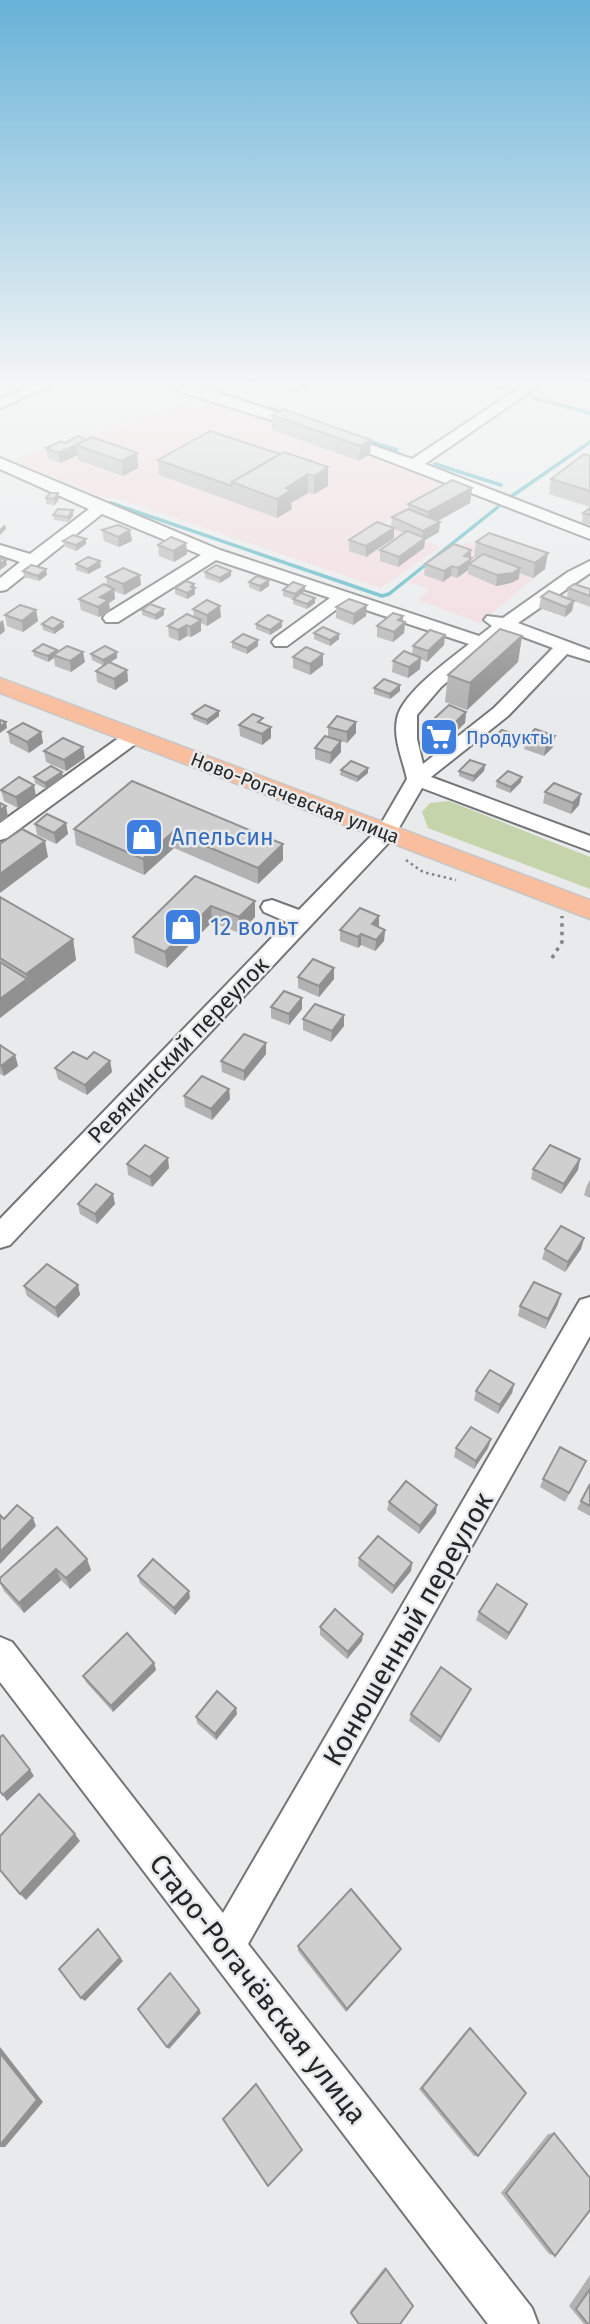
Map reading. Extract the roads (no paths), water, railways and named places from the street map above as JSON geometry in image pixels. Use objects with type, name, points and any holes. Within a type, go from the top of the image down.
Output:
[{"type":"main road","name":"Ново-Рогачевская улица","points":[[0,685],[382,836],[590,910]]},
{"type":"street","points":[[70,494],[214,554],[481,642]]},
{"type":"street","points":[[491,494],[590,534]]},
{"type":"street","points":[[0,586],[100,508]]},
{"type":"street","points":[[0,550],[31,560]]},
{"type":"street","points":[[112,618],[214,554]]},
{"type":"street","points":[[417,779],[406,724],[412,704],[481,642],[497,622],[590,566]]},
{"type":"street","points":[[281,642],[342,597]]},
{"type":"street","points":[[497,622],[590,656]]},
{"type":"street","points":[[417,779],[501,712],[563,648]]},
{"type":"street","points":[[0,833],[134,736]]},
{"type":"street","points":[[417,779],[590,844]]},
{"type":"street","name":"Ревякинский переулок","points":[[0,1237],[9,1212],[217,1010],[382,836],[417,779]]},
{"type":"street","points":[[272,907],[302,920]]},
{"type":"street","points":[[193,998],[217,1010]]},
{"type":"street","name":"Конюшенный переулок","points":[[225,1947],[590,1309]]},
{"type":"street","name":"Старо-Рогачёвская улица","points":[[0,1654],[516,2324]]},
{"type":"waterway","points":[[111,503],[382,596],[389,594],[498,507]]},
{"type":"place","name":"Продукты","points":[[439,737]]},
{"type":"place","name":"Апельсин","points":[[144,837]]},
{"type":"place","name":"12 вольт","points":[[183,927]]}]
